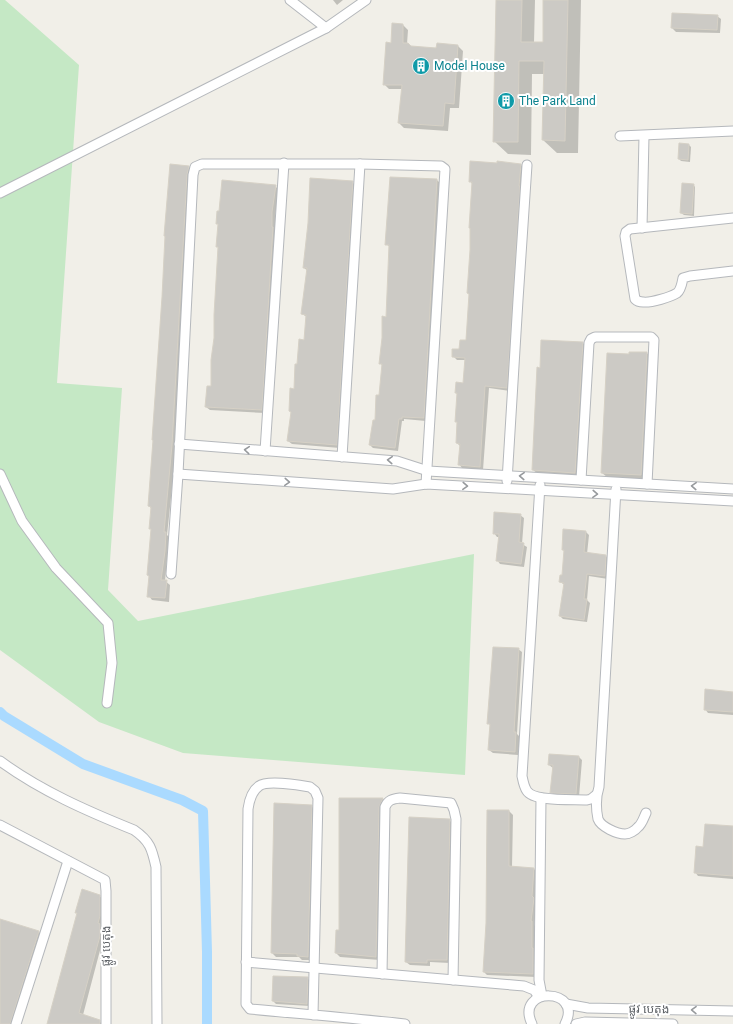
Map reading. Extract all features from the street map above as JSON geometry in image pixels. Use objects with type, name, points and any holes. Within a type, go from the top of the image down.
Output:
[{"type":"street","points":[[290,0],[326,28]]},
{"type":"street","points":[[0,193],[326,28],[366,0]]},
{"type":"street","points":[[620,136],[733,131]]},
{"type":"street","points":[[642,228],[644,136]]},
{"type":"street","points":[[265,451],[284,163]]},
{"type":"street","points":[[171,574],[178,474],[193,171],[195,167],[202,164],[360,164],[441,166],[445,169],[428,471],[426,484]]},
{"type":"street","points":[[342,457],[360,164]]},
{"type":"street","points":[[507,489],[527,165]]},
{"type":"street","points":[[733,218],[630,229],[626,232],[625,236],[634,299],[639,302],[644,303],[677,293],[680,289],[683,278],[733,271]]},
{"type":"street","points":[[580,480],[589,344],[591,339],[595,337],[651,337],[654,340],[647,484]]},
{"type":"street","points":[[179,444],[397,461],[428,471],[733,489]]},
{"type":"street","points":[[0,474],[22,521],[56,568],[108,623],[112,663],[107,703]]},
{"type":"street","points":[[178,474],[392,489],[426,484],[733,501]]},
{"type":"street","points":[[540,477],[522,776],[527,792],[541,798],[586,800],[591,799],[596,795]]},
{"type":"street","points":[[616,482],[599,780],[596,795],[598,818],[601,823],[613,831],[629,834],[639,827],[646,813]]},
{"type":"street","points":[[0,760],[41,788],[69,802],[134,830],[148,842],[156,867],[157,1024]]},
{"type":"street","points":[[313,1015],[318,798],[315,791],[310,787],[267,783],[260,786],[255,791],[249,803],[248,809],[246,962],[247,1007],[250,1009],[405,1024]]},
{"type":"street","points":[[382,974],[386,807],[388,802],[393,799],[400,798],[451,803],[454,810],[456,819],[453,980]]},
{"type":"street","points":[[540,996],[541,798]]},
{"type":"street","points":[[0,825],[68,861],[16,1024]]},
{"type":"street","name":"ផ្លូវ បេតុង","points":[[68,861],[96,874],[105,880],[104,1021]]},
{"type":"street","points":[[246,962],[524,986],[534,990],[540,996]]},
{"type":"street","points":[[532,1024],[530,1009],[533,1002],[540,996]]},
{"type":"street","name":"ផ្លូវ បេតុង","points":[[540,996],[556,996],[566,1004],[588,1008],[733,1011]]},
{"type":"street","points":[[565,1024],[568,1015],[566,1004]]},
{"type":"street","name":"ផ្លូវ បេតុង","points":[[576,1024],[585,1022],[673,1024]]},
{"type":"green space","points":[[0,0],[5,0],[79,65],[57,383],[122,388],[108,590],[138,621],[474,554],[465,775],[183,753],[99,722],[0,650]]},
{"type":"building","name":"The Park Land","points":[[496,0],[522,0],[521,42],[543,42],[543,0],[568,0],[565,141],[542,140],[544,61],[519,61],[518,142],[493,142]]},
{"type":"building","points":[[672,13],[718,15],[717,30],[671,28]]},
{"type":"building","name":"Model House","points":[[392,23],[403,24],[403,43],[408,43],[411,46],[436,48],[437,43],[458,45],[454,104],[445,103],[443,126],[398,123],[402,85],[383,85],[386,42],[391,43]]},
{"type":"building","points":[[679,143],[689,144],[688,160],[678,159]]},
{"type":"building","points":[[470,161],[497,163],[497,161],[521,164],[507,388],[485,386],[480,467],[458,465],[460,444],[456,443],[457,422],[455,422],[457,393],[455,393],[456,382],[463,383],[465,358],[452,357],[452,349],[459,349],[460,340],[466,340],[469,294],[467,293],[470,250],[469,228],[472,182],[469,182]]},
{"type":"building","points":[[170,164],[189,166],[187,175],[172,445],[164,532],[166,532],[165,551],[161,580],[167,580],[165,598],[147,597],[149,576],[147,575],[151,529],[149,529],[151,507],[148,506],[162,297],[164,236]]},
{"type":"building","points":[[390,177],[437,179],[424,418],[402,417],[402,419],[399,419],[395,448],[369,445],[373,420],[375,420],[376,395],[379,395],[382,364],[379,364],[382,338],[382,316],[386,317],[389,245],[385,245]]},
{"type":"building","points":[[310,178],[353,181],[337,445],[287,441],[291,412],[289,411],[290,388],[294,389],[295,364],[297,364],[299,339],[304,340],[306,315],[301,314],[307,268],[303,268],[308,223]]},
{"type":"building","points":[[222,180],[276,185],[272,212],[273,227],[262,410],[205,407],[207,386],[211,386],[211,360],[214,338],[218,247],[216,247],[218,224],[216,224],[217,211],[219,211]]},
{"type":"building","points":[[682,183],[694,184],[692,214],[680,213]]},
{"type":"building","points":[[541,340],[583,342],[575,473],[532,470],[537,367],[540,368]]},
{"type":"building","points":[[629,352],[647,352],[641,475],[601,473],[607,353],[629,354]]},
{"type":"building","points":[[494,512],[521,514],[519,542],[524,543],[521,564],[496,561],[499,534],[493,534]]},
{"type":"building","points":[[563,529],[586,531],[584,552],[606,555],[605,576],[587,574],[584,599],[587,599],[584,620],[559,616],[564,583],[559,582],[560,575],[562,575],[564,550],[562,550]]},
{"type":"building","points":[[493,647],[519,648],[514,732],[516,732],[515,752],[488,750],[490,724],[487,724]]},
{"type":"building","points":[[705,689],[733,692],[733,712],[704,710]]},
{"type":"building","points":[[549,754],[579,756],[576,794],[550,793],[553,765],[548,765]]},
{"type":"building","points":[[339,798],[383,798],[379,807],[376,957],[335,953],[336,930],[339,930]]},
{"type":"building","points":[[274,803],[312,805],[308,957],[297,956],[297,954],[271,953]]},
{"type":"building","points":[[487,810],[509,810],[509,866],[534,868],[532,896],[534,898],[531,921],[533,974],[483,972],[486,923]]},
{"type":"building","points":[[409,817],[450,819],[447,960],[427,960],[427,963],[405,962]]},
{"type":"building","points":[[705,824],[733,826],[733,876],[694,873],[696,846],[703,847]]},
{"type":"building","points":[[82,889],[100,895],[100,916],[98,923],[100,924],[100,936],[79,1013],[100,1020],[100,1024],[47,1024],[77,913],[75,913]]},
{"type":"building","points":[[0,919],[39,931],[10,1024],[0,1024]]},
{"type":"building","points":[[273,976],[308,977],[307,1004],[272,1001]]},
{"type":"waterway","points":[[0,712],[4,716],[83,764],[182,800],[203,811],[207,952],[207,1024]]},
{"type":"place","name":"Model House","points":[[421,66]]},
{"type":"place","name":"The Park Land","points":[[506,101]]}]
